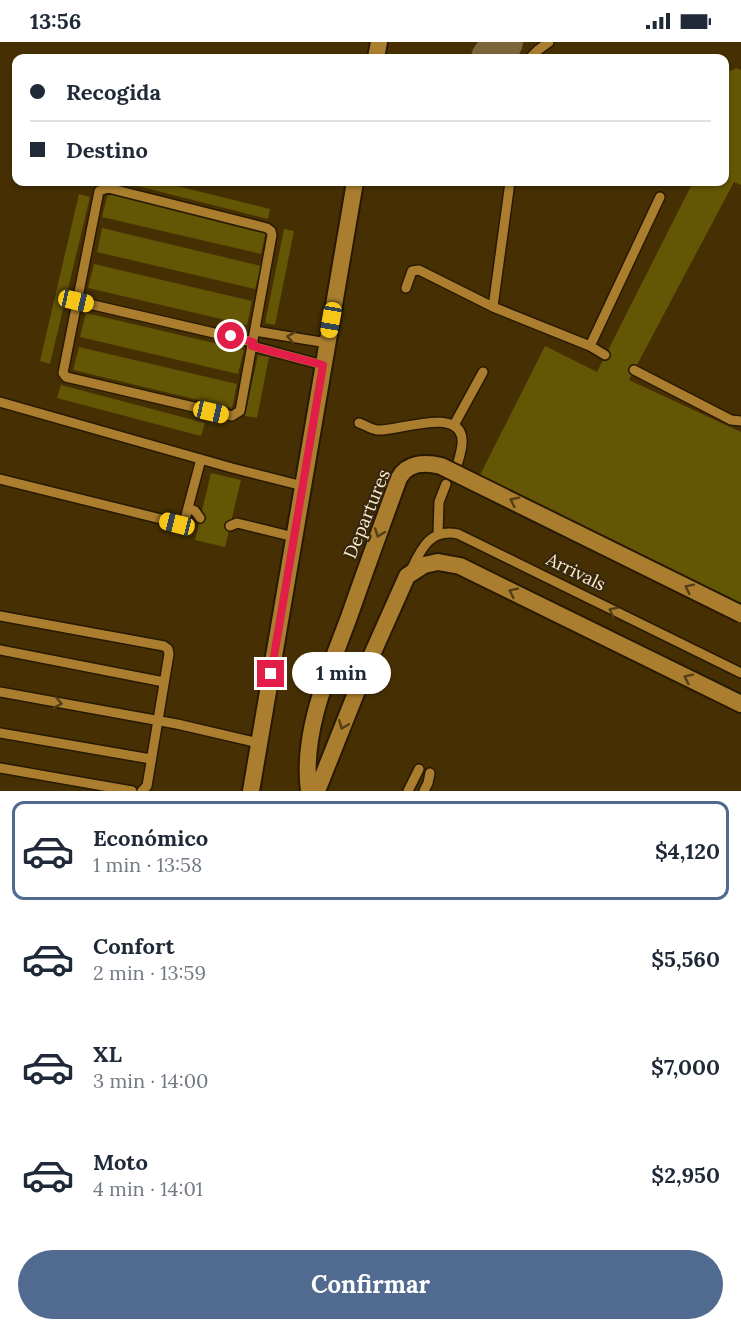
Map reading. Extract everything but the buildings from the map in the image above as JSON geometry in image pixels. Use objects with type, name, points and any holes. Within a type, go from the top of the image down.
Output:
[{"type":"street","points":[[251,791],[354,186]]},
{"type":"street","name":"Departures","points":[[309,791],[307,772],[309,753],[319,700],[399,478],[401,473],[411,466],[441,465],[741,614]]},
{"type":"street","points":[[317,791],[366,669],[410,574],[424,564],[438,561],[460,566],[741,704]]},
{"type":"lane","points":[[535,54],[549,42]]},
{"type":"lane","points":[[493,307],[509,186]]},
{"type":"lane","points":[[108,188],[267,228],[271,231],[255,331],[240,411],[232,417],[66,377],[62,369],[99,191],[108,188]]},
{"type":"lane","points":[[590,346],[660,197]]},
{"type":"lane","points":[[406,288],[412,271],[418,270],[493,307],[590,346],[605,355]]},
{"type":"lane","points":[[76,301],[252,344],[323,365]]},
{"type":"lane","points":[[255,331],[327,343]]},
{"type":"lane","points":[[634,370],[731,420],[741,420]]},
{"type":"lane","points":[[454,425],[483,372]]},
{"type":"lane","points":[[0,402],[303,486]]},
{"type":"lane","points":[[359,423],[375,430],[436,422],[454,425],[460,431],[462,438],[458,462]]},
{"type":"lane","points":[[0,479],[177,524],[182,523],[197,511],[201,459]]},
{"type":"lane","points":[[410,574],[423,546],[438,534],[439,502],[446,484]]},
{"type":"lane","points":[[233,522],[294,537]]},
{"type":"lane","name":"Arrivals","points":[[438,534],[458,534],[741,673]]},
{"type":"lane","points":[[0,616],[164,646],[169,654],[147,786],[142,791]]},
{"type":"lane","points":[[0,650],[164,682]]},
{"type":"lane","points":[[0,692],[259,743]]},
{"type":"lane","points":[[0,733],[151,759]]},
{"type":"lane","points":[[0,768],[132,791]]},
{"type":"lane","points":[[408,791],[419,769]]},
{"type":"lane","points":[[424,791],[430,773]]},
{"type":"taxiway","points":[[494,54],[503,42]]},
{"type":"route","points":[[231,336],[253,342],[252,346],[323,365],[271,674]]}]
